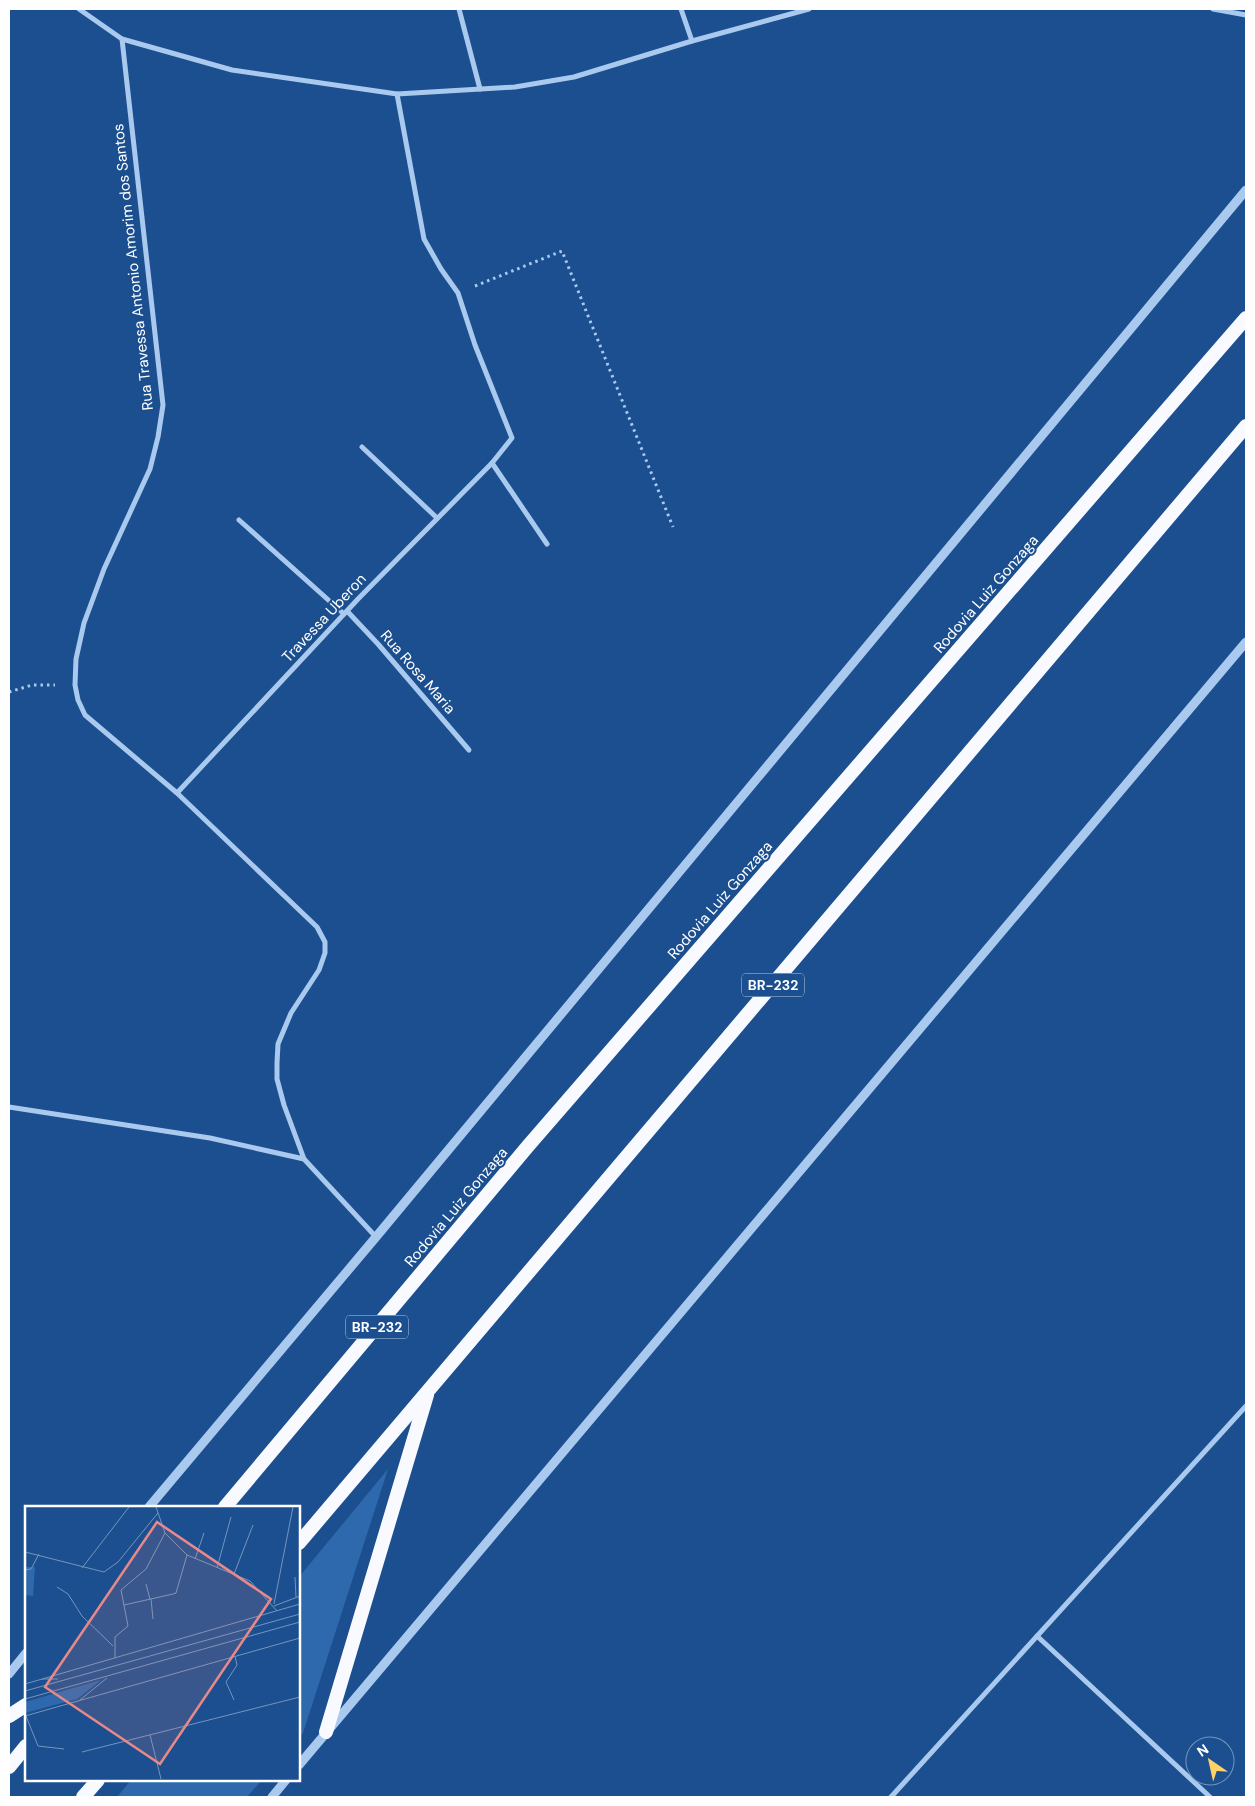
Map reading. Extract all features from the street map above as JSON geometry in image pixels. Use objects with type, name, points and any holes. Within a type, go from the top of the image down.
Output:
[{"type":"highway","name":"Rodovia Luiz Gonzaga","points":[[226,1506],[528,1146],[1246,318]]},
{"type":"highway","name":"BR-232","points":[[300,1542],[1246,426]]},
{"type":"highway","points":[[326,1732],[428,1390]]},
{"type":"highway","points":[[9,1716],[25,1706]]},
{"type":"highway","points":[[9,1767],[25,1747]]},
{"type":"highway","points":[[83,1797],[97,1781]]},
{"type":"street","points":[[79,9],[122,39],[232,70],[397,94],[515,87],[574,77],[692,41],[809,9]]},
{"type":"street","points":[[459,9],[480,89]]},
{"type":"street","points":[[681,9],[692,41]]},
{"type":"street","points":[[1213,9],[1246,15]]},
{"type":"street","name":"Rua Travessa Antonio Amorim dos Santos","points":[[122,39],[163,405],[158,437],[150,468],[104,570],[84,623],[76,658],[75,685],[84,715],[176,793]]},
{"type":"street","points":[[397,94],[424,239],[441,269],[458,292]]},
{"type":"street","points":[[150,1506],[376,1237],[1246,190]]},
{"type":"street","name":"Travessa Uberon","points":[[176,793],[346,613],[492,463],[512,438],[475,345],[458,292]]},
{"type":"street","points":[[362,447],[437,518]]},
{"type":"street","points":[[492,463],[547,544]]},
{"type":"street","name":"Rua Rosa Maria","points":[[240,520],[346,613],[378,644],[469,750]]},
{"type":"street","points":[[300,1764],[1246,642]]},
{"type":"street","points":[[176,793],[317,927],[325,942],[325,954],[319,970],[290,1013],[278,1044],[277,1080],[304,1159],[376,1237]]},
{"type":"street","points":[[9,1107],[210,1138],[304,1159]]},
{"type":"street","points":[[891,1797],[1246,1406]]},
{"type":"street","points":[[1037,1636],[1210,1797]]},
{"type":"street","points":[[9,1674],[25,1654]]},
{"type":"street","points":[[272,1797],[285,1781]]},
{"type":"path","points":[[458,292],[562,251],[673,527]]},
{"type":"path","points":[[9,692],[32,685],[75,685]]},
{"type":"shaded area","points":[[388,1469],[303,1733],[300,1737],[300,1576]]},
{"type":"shaded area","points":[[130,1781],[261,1781],[247,1797],[117,1797]]}]
